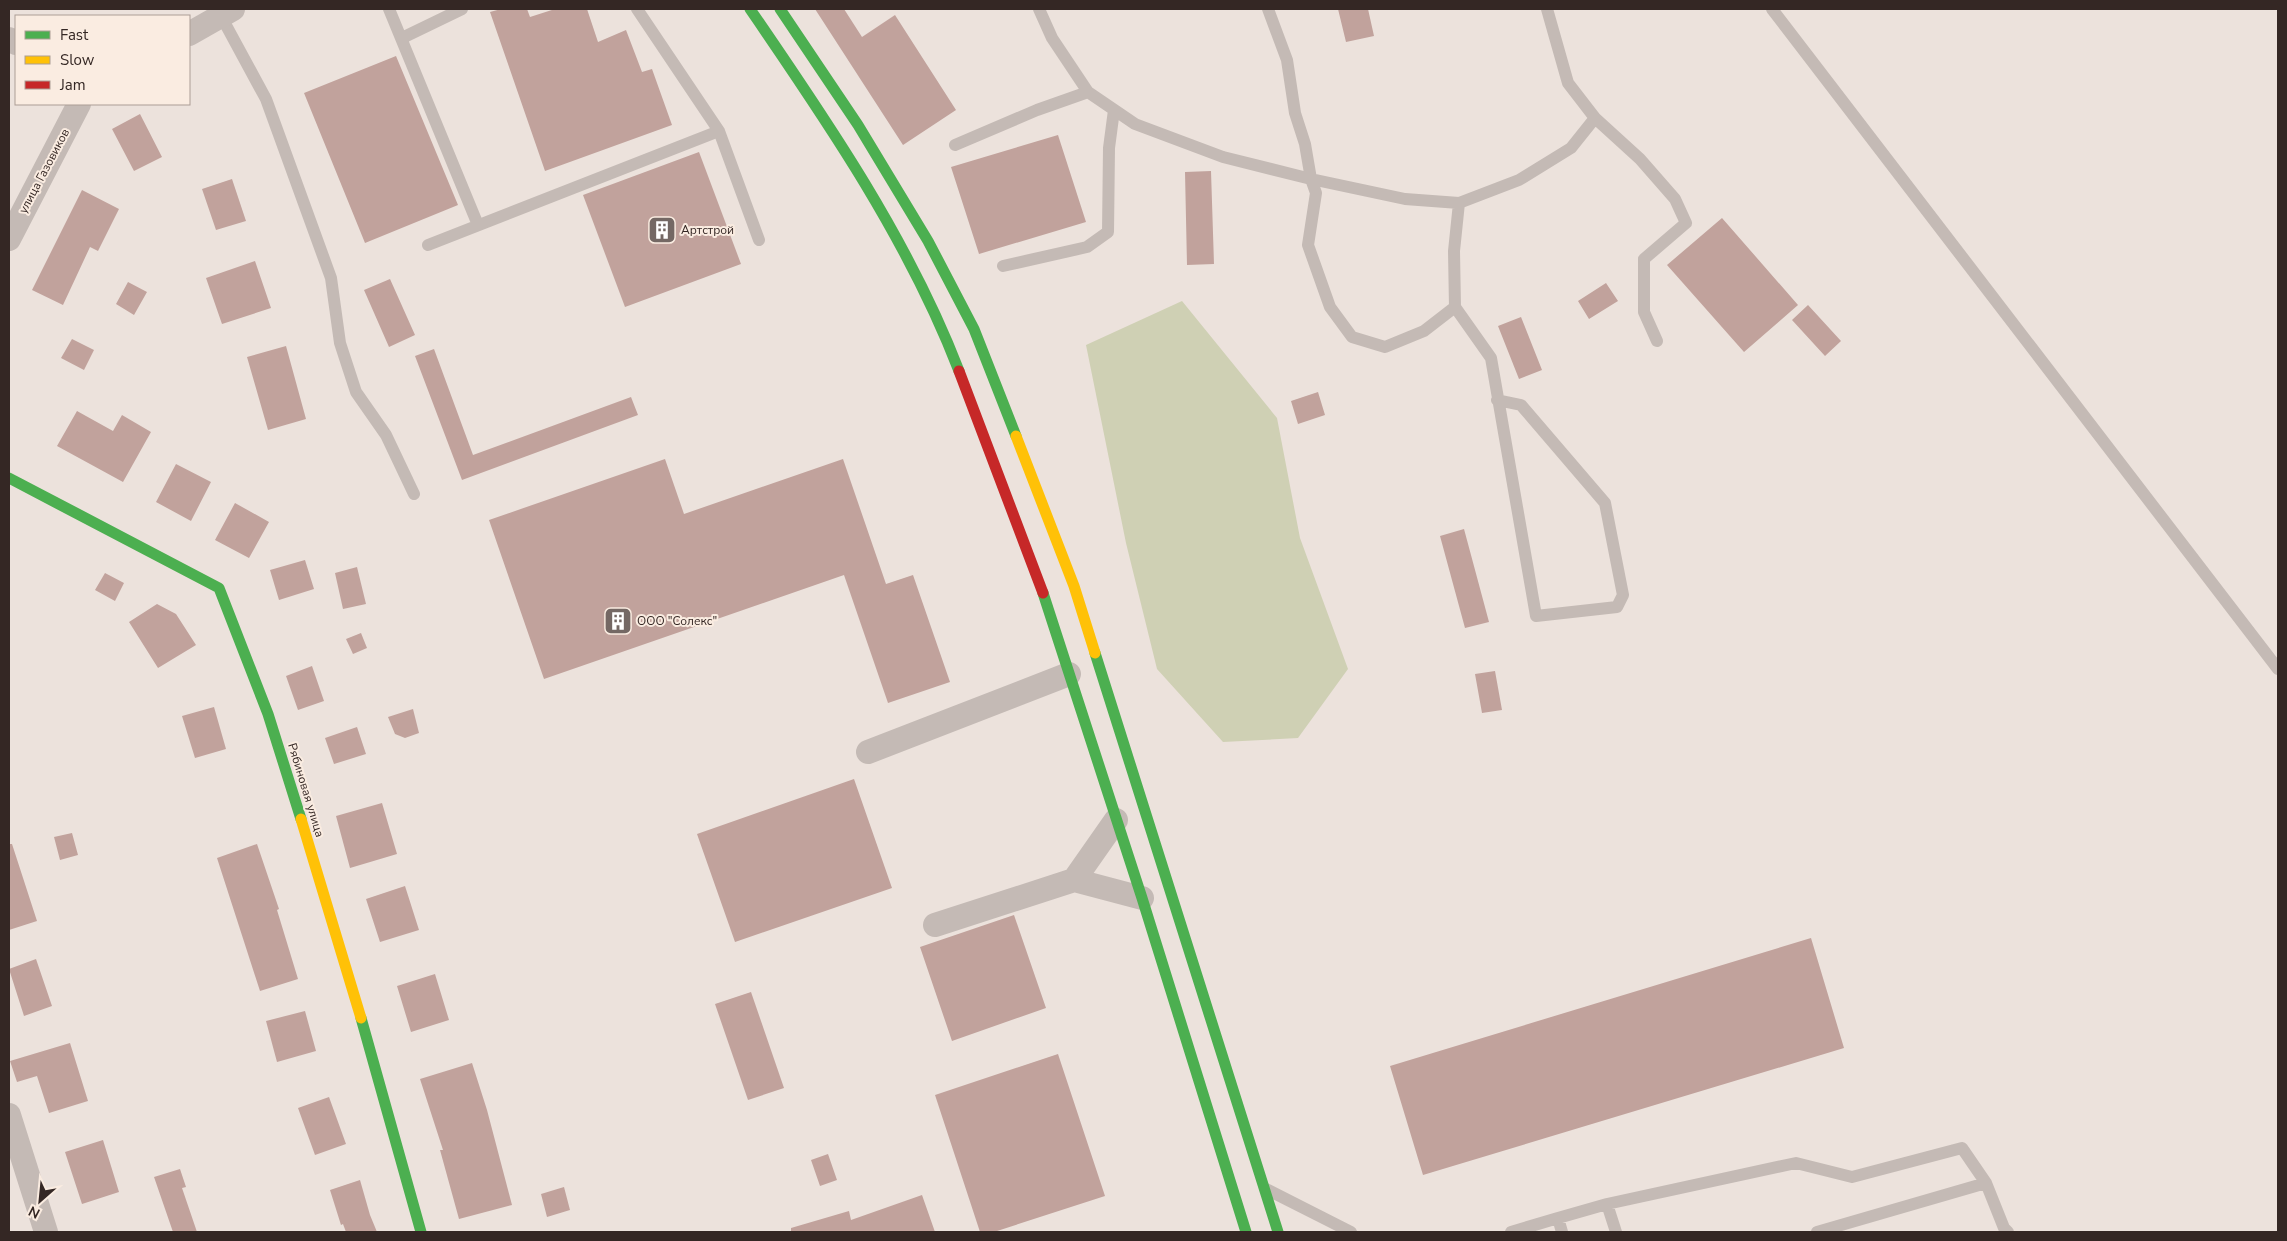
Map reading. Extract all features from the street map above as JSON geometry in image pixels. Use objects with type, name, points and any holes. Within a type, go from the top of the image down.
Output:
[{"type":"main road","points":[[750,9],[834,132],[896,238],[945,334],[1034,565],[1142,898],[1246,1232]]},
{"type":"main road","points":[[780,9],[858,125],[923,232],[974,329],[1074,586],[1278,1232]]},
{"type":"main road","name":"Рябиновая улица","points":[[9,478],[219,588],[268,714],[348,973],[421,1232]]},
{"type":"street","points":[[190,33],[227,12]]},
{"type":"street","name":"улица Газовиков","points":[[9,239],[79,105]]},
{"type":"street","points":[[868,752],[1069,674]]},
{"type":"street","points":[[1074,880],[1116,820]]},
{"type":"street","points":[[935,924],[1074,880],[1142,898]]},
{"type":"street","points":[[9,1115],[46,1232]]},
{"type":"lane","points":[[389,9],[478,225]]},
{"type":"lane","points":[[402,38],[462,9]]},
{"type":"lane","points":[[637,9],[719,131],[759,240]]},
{"type":"lane","points":[[1039,9],[1052,38],[1088,92],[1134,124],[1223,157],[1311,179],[1406,199],[1459,203],[1519,180],[1571,148],[1595,118]]},
{"type":"lane","points":[[1268,9],[1287,60],[1295,114],[1305,144],[1311,179],[1316,193],[1308,245],[1330,306],[1352,337],[1385,347],[1424,331],[1455,307]]},
{"type":"lane","points":[[1547,9],[1568,82],[1595,118],[1640,159],[1675,199],[1686,223],[1644,259],[1644,312],[1657,341]]},
{"type":"lane","points":[[1772,9],[2278,669]]},
{"type":"lane","points":[[227,12],[266,99],[331,278],[340,343],[356,392],[386,434],[414,494]]},
{"type":"lane","points":[[955,145],[1037,110],[1088,92]]},
{"type":"lane","points":[[1003,266],[1087,247],[1108,232],[1109,148],[1114,110]]},
{"type":"lane","points":[[428,245],[719,131]]},
{"type":"lane","points":[[1459,203],[1454,251],[1455,307],[1490,358],[1496,400],[1536,616],[1616,607],[1623,596],[1606,503],[1521,405],[1496,400]]},
{"type":"lane","points":[[1515,1232],[1607,1204],[1796,1163],[1852,1177],[1962,1148],[1986,1183],[2004,1228],[2008,1232]]},
{"type":"lane","points":[[1818,1232],[1986,1183]]},
{"type":"lane","points":[[1264,1188],[1351,1232]]},
{"type":"lane","points":[[1607,1204],[1616,1232]]},
{"type":"lane","points":[[1558,1218],[1562,1232]]},
{"type":"green space","points":[[1182,301],[1277,418],[1300,538],[1348,669],[1298,738],[1223,742],[1157,669],[1126,543],[1086,345]]},
{"type":"building","points":[[501,9],[527,9],[530,17],[555,9],[587,9],[598,42],[626,30],[642,72],[652,69],[672,125],[545,171],[490,12]]},
{"type":"building","points":[[815,9],[844,9],[862,37],[895,15],[956,110],[903,145]]},
{"type":"building","points":[[1338,9],[1368,9],[1374,36],[1346,42]]},
{"type":"building","points":[[396,56],[458,205],[365,243],[304,93]]},
{"type":"building","points":[[140,114],[162,157],[134,171],[112,129]]},
{"type":"building","points":[[1058,135],[1086,222],[979,254],[951,167]]},
{"type":"building","name":"Артстрой","points":[[699,152],[741,264],[625,307],[583,195]]},
{"type":"building","points":[[1211,171],[1214,264],[1187,265],[1185,172]]},
{"type":"building","points":[[232,179],[246,221],[216,230],[202,189]]},
{"type":"building","points":[[82,190],[119,209],[98,251],[90,247],[63,305],[32,290]]},
{"type":"building","points":[[1722,218],[1798,305],[1744,352],[1667,265]]},
{"type":"building","points":[[255,261],[271,308],[222,324],[206,278]]},
{"type":"building","points":[[390,279],[415,335],[389,347],[364,290]]},
{"type":"building","points":[[128,282],[147,292],[134,315],[116,304]]},
{"type":"building","points":[[1606,283],[1618,301],[1589,319],[1578,301]]},
{"type":"building","points":[[1808,305],[1841,341],[1825,356],[1792,320]]},
{"type":"building","points":[[1521,317],[1542,370],[1519,379],[1498,326]]},
{"type":"building","points":[[72,339],[94,350],[84,370],[61,358]]},
{"type":"building","points":[[286,346],[306,419],[268,430],[247,357]]},
{"type":"building","points":[[434,349],[473,455],[631,397],[638,415],[462,480],[415,356]]},
{"type":"building","points":[[1318,392],[1325,415],[1298,424],[1291,401]]},
{"type":"building","points":[[77,411],[113,431],[122,415],[151,432],[123,482],[57,446]]},
{"type":"building","name":"ООО \"Солекс\"","points":[[665,459],[684,514],[843,459],[886,584],[913,575],[950,682],[888,703],[844,575],[544,679],[489,520]]},
{"type":"building","points":[[176,464],[211,482],[191,521],[156,502]]},
{"type":"building","points":[[235,503],[269,522],[249,558],[215,540]]},
{"type":"building","points":[[1464,529],[1489,622],[1465,628],[1440,536]]},
{"type":"building","points":[[305,560],[314,589],[279,600],[270,570]]},
{"type":"building","points":[[357,567],[366,604],[343,609],[335,573]]},
{"type":"building","points":[[105,573],[124,583],[115,601],[95,590]]},
{"type":"building","points":[[157,604],[176,614],[196,645],[158,668],[129,622]]},
{"type":"building","points":[[361,633],[367,648],[353,654],[346,639]]},
{"type":"building","points":[[312,666],[324,701],[298,710],[286,676]]},
{"type":"building","points":[[1495,671],[1502,710],[1482,713],[1475,674]]},
{"type":"building","points":[[214,707],[226,749],[195,758],[182,716]]},
{"type":"building","points":[[413,709],[419,733],[405,738],[395,734],[388,717]]},
{"type":"building","points":[[357,727],[366,754],[334,764],[325,738]]},
{"type":"building","points":[[854,779],[892,888],[735,942],[697,834]]},
{"type":"building","points":[[382,803],[397,854],[350,868],[336,816]]},
{"type":"building","points":[[72,833],[78,855],[60,860],[54,837]]},
{"type":"building","points":[[9,844],[12,844],[37,921],[9,930]]},
{"type":"building","points":[[257,844],[279,909],[277,910],[298,979],[260,991],[217,858]]},
{"type":"building","points":[[405,886],[419,930],[380,942],[366,899]]},
{"type":"building","points":[[1014,915],[1046,1008],[952,1041],[920,947]]},
{"type":"building","points":[[1811,938],[1844,1048],[1423,1175],[1390,1066]]},
{"type":"building","points":[[36,959],[52,1006],[24,1016],[9,969]]},
{"type":"building","points":[[435,974],[449,1020],[411,1032],[397,986]]},
{"type":"building","points":[[751,992],[784,1088],[748,1100],[715,1004]]},
{"type":"building","points":[[305,1011],[316,1051],[277,1062],[266,1021]]},
{"type":"building","points":[[70,1043],[88,1101],[49,1113],[37,1076],[17,1082],[10,1061]]},
{"type":"building","points":[[1058,1054],[1105,1196],[994,1232],[980,1232],[935,1095]]},
{"type":"building","points":[[472,1063],[487,1110],[512,1205],[459,1219],[440,1150],[443,1150],[420,1079]]},
{"type":"building","points":[[329,1097],[346,1144],[315,1155],[298,1108]]},
{"type":"building","points":[[103,1140],[119,1192],[82,1204],[65,1152]]},
{"type":"building","points":[[828,1154],[837,1180],[820,1186],[811,1160]]},
{"type":"building","points":[[180,1169],[186,1187],[182,1188],[197,1232],[173,1232],[154,1177]]},
{"type":"building","points":[[360,1180],[377,1232],[346,1232],[343,1224],[341,1225],[330,1190]]},
{"type":"building","points":[[564,1187],[570,1210],[547,1217],[541,1194]]},
{"type":"building","points":[[922,1195],[935,1232],[791,1232],[791,1228],[849,1211],[851,1220]]},
{"type":"traffic: fast","points":[[750,9],[838,140],[892,230],[939,323],[959,371]]},
{"type":"traffic: fast","points":[[780,9],[858,125],[928,241],[974,329],[1016,436]]},
{"type":"traffic: fast","points":[[9,478],[219,588],[268,714],[301,819]]},
{"type":"traffic: fast","points":[[1043,593],[1142,898],[1246,1232]]},
{"type":"traffic: fast","points":[[1095,653],[1278,1232]]},
{"type":"traffic: fast","points":[[361,1018],[421,1232]]},
{"type":"traffic: slow","points":[[1016,436],[1074,586],[1095,653]]},
{"type":"traffic: slow","points":[[301,819],[361,1018]]},
{"type":"traffic: jam","points":[[959,371],[1043,593]]},
{"type":"place","name":"Артстрой","points":[[662,230]]},
{"type":"place","name":"ООО \"Солекс\"","points":[[618,621]]}]
